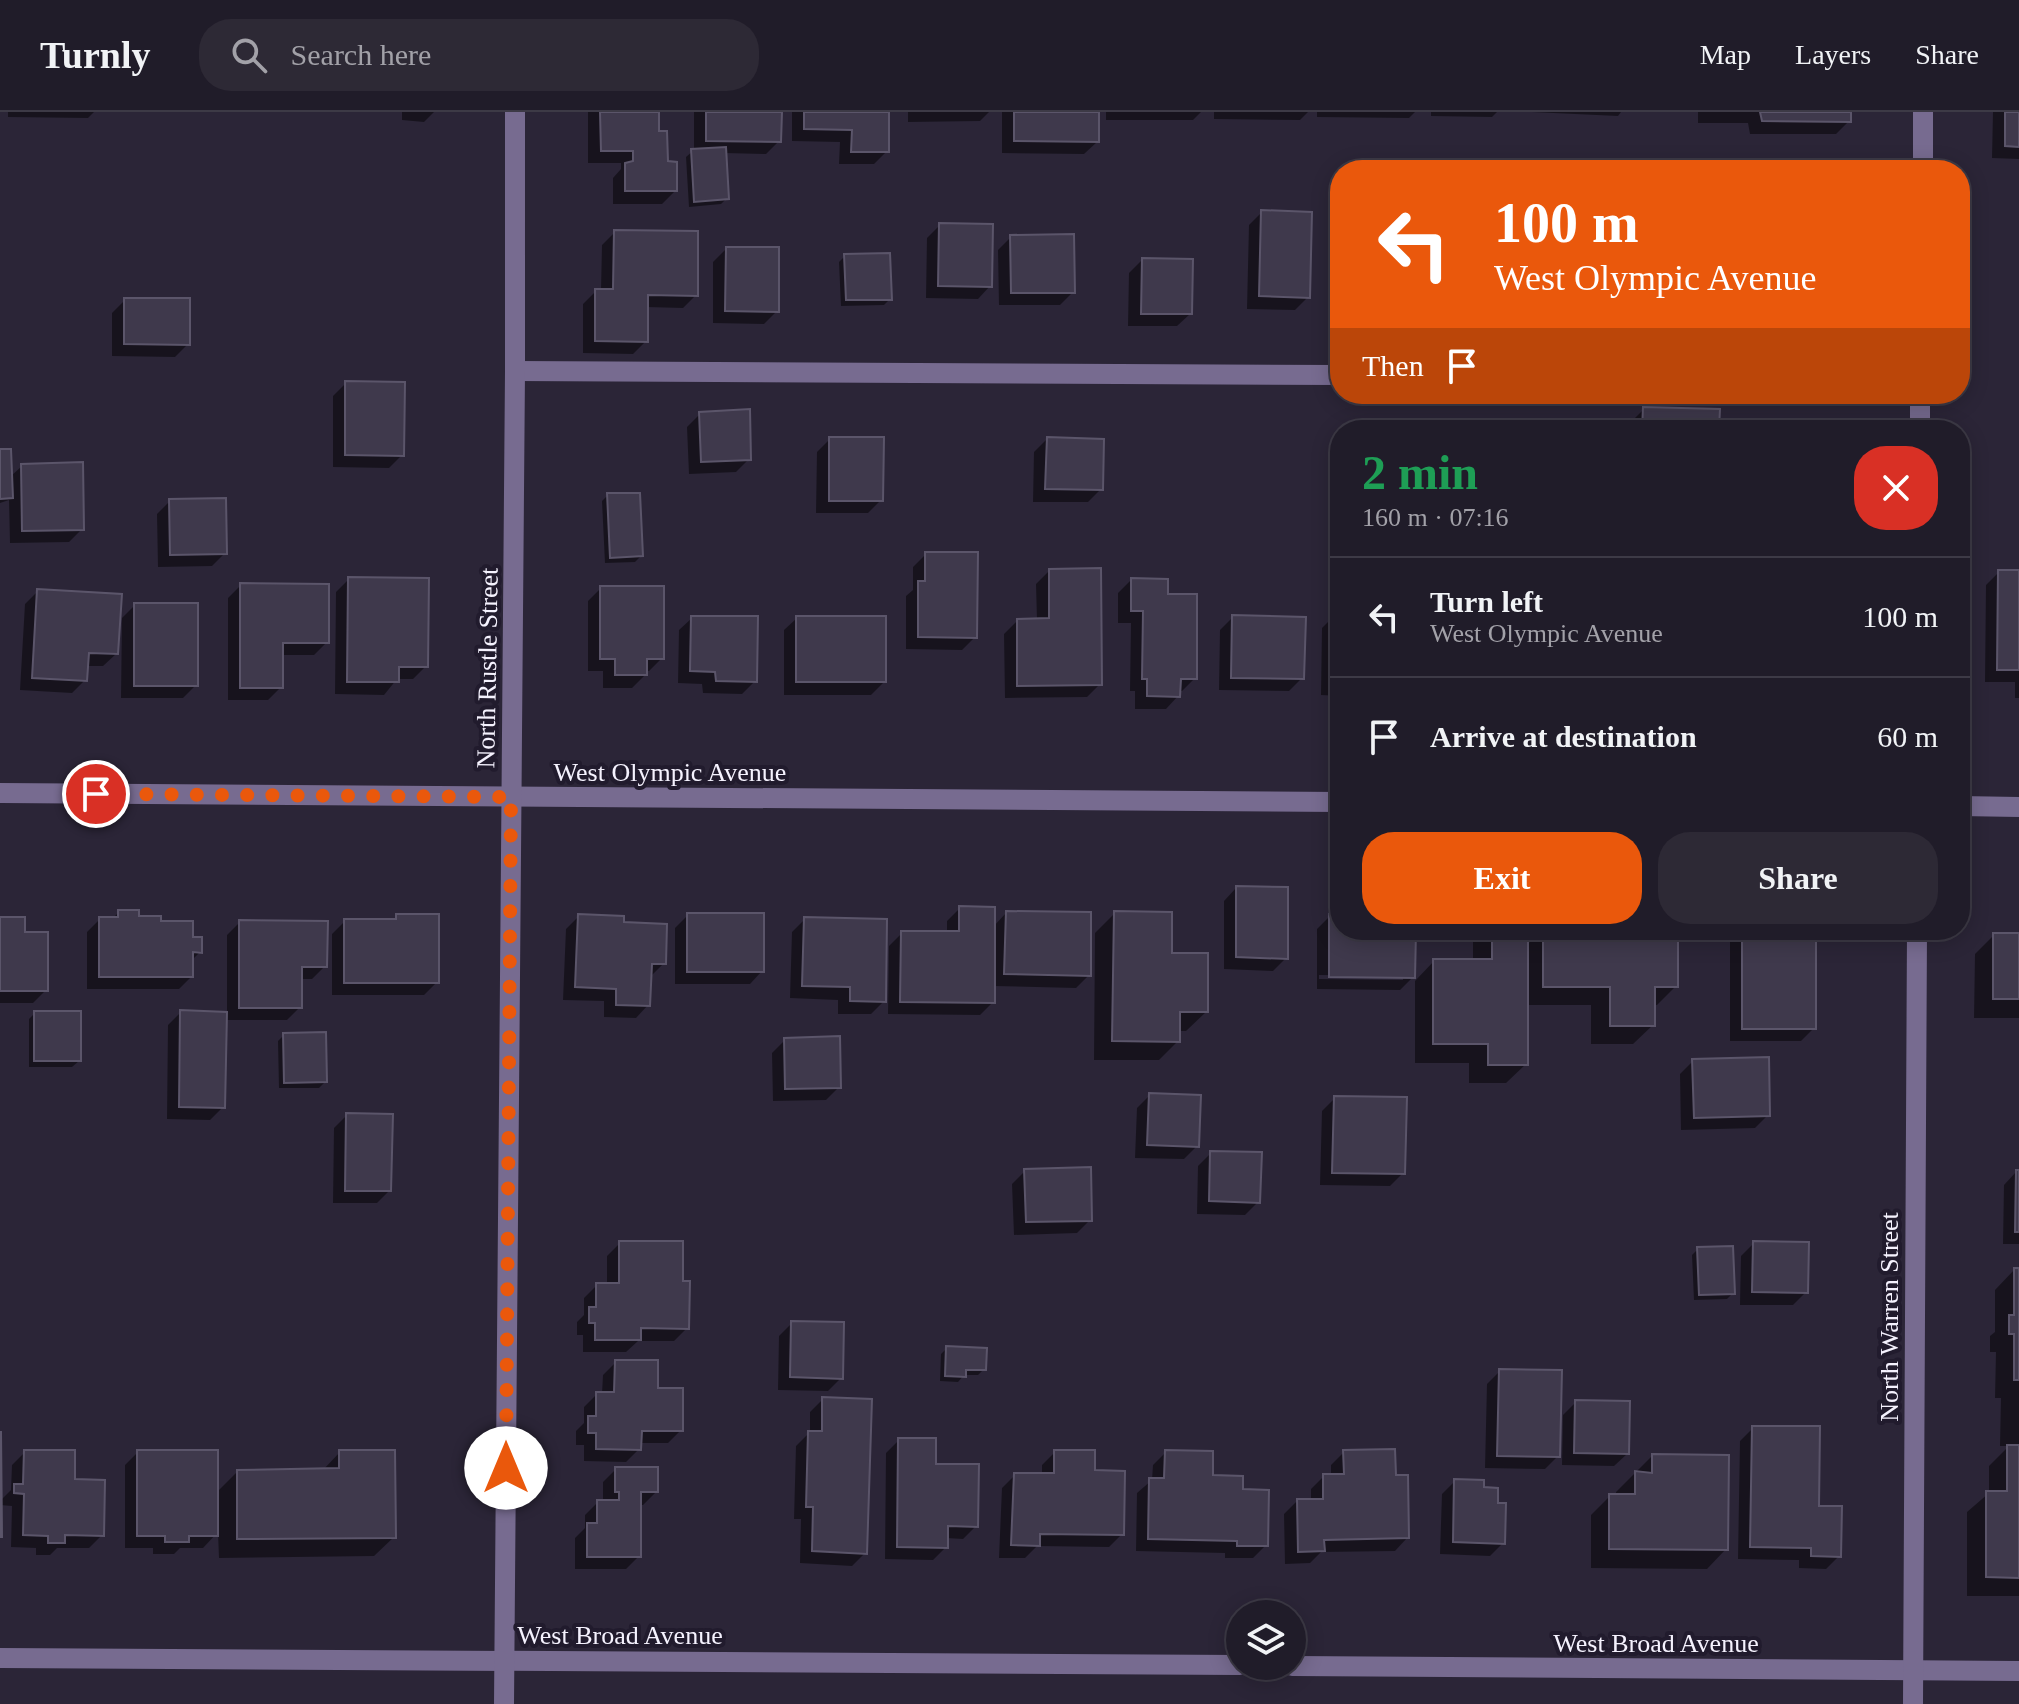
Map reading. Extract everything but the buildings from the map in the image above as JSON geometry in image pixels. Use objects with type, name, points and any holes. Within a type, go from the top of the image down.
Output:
[{"type":"street","name":"North Rustle Street","points":[[504,1704],[515,112]]},
{"type":"street","points":[[1923,112],[1923,160]]},
{"type":"street","points":[[515,371],[1330,375]]},
{"type":"street","name":"West Olympic Avenue","points":[[0,793],[1330,802]]},
{"type":"street","points":[[1970,806],[2019,807]]},
{"type":"street","name":"North Warren Street","points":[[1913,1704],[1917,940]]},
{"type":"street","name":"West Broad Avenue","points":[[0,1658],[1226,1665]]},
{"type":"street","name":"West Broad Avenue","points":[[1306,1666],[2019,1671]]},
{"type":"route","points":[[96,794],[511,797],[506,1468]]}]
